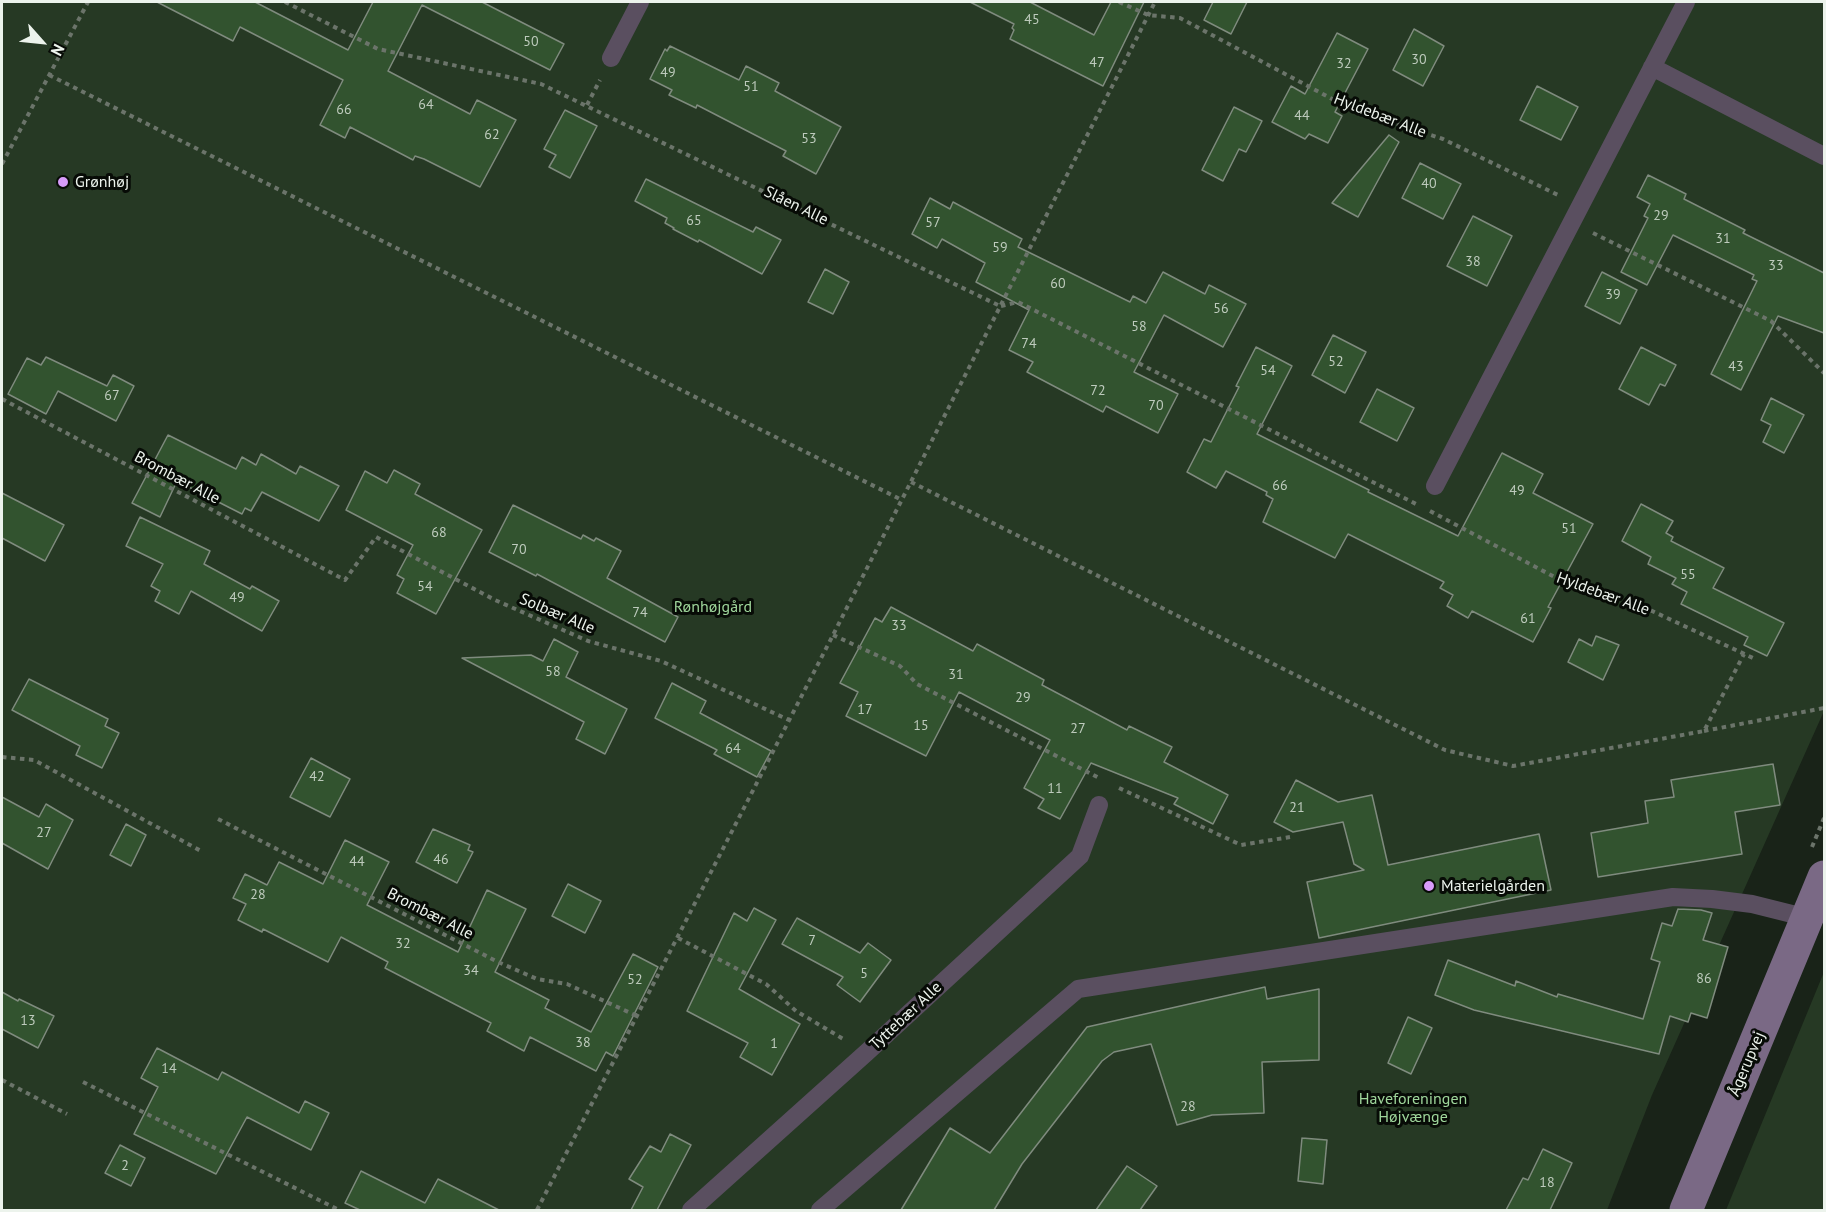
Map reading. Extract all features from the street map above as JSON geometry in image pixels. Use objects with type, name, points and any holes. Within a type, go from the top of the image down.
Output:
[{"type":"street","name":"Ågerupvej","points":[[1686,1210],[1824,877]]},
{"type":"lane","points":[[611,58],[640,2]]},
{"type":"lane","points":[[1435,486],[1686,2]]},
{"type":"lane","points":[[1652,67],[1824,156]]},
{"type":"lane","name":"Tyttebær Alle","points":[[691,1210],[1080,856],[1099,805]]},
{"type":"lane","points":[[820,1210],[1078,989],[1673,897],[1752,904],[1808,918]]},
{"type":"path","points":[[2,164],[88,2]]},
{"type":"path","name":"Slåen Alle","points":[[285,2],[378,49],[542,84],[1000,306]]},
{"type":"path","points":[[1119,2],[1148,15]]},
{"type":"path","points":[[537,1210],[1155,2]]},
{"type":"path","name":"Hyldebær Alle","points":[[1148,15],[1180,18],[1351,109],[1443,139],[1579,206]]},
{"type":"path","points":[[49,75],[902,500]]},
{"type":"path","points":[[1571,222],[1771,321],[1824,373]]},
{"type":"path","name":"Hyldebær Alle","points":[[1000,306],[1018,302],[1423,507],[1562,581],[1637,604],[1754,658]]},
{"type":"path","name":"Brombær Alle","points":[[2,399],[341,578]]},
{"type":"path","points":[[911,482],[1445,750],[1513,766],[1824,708]]},
{"type":"path","name":"Solbær Alle","points":[[341,578],[345,580],[376,537],[495,600],[588,641],[661,661],[789,720]]},
{"type":"path","points":[[833,635],[900,666],[917,684],[1109,783],[1240,845],[1290,837]]},
{"type":"path","points":[[1704,731],[1744,654]]},
{"type":"path","points":[[2,757],[34,760],[201,851]]},
{"type":"path","name":"Brombær Alle","points":[[218,819],[498,962],[537,979],[567,984],[637,1016]]},
{"type":"path","points":[[678,938],[766,984],[796,1011],[866,1053]]},
{"type":"path","points":[[2,1080],[67,1114]]},
{"type":"path","points":[[83,1082],[339,1210]]},
{"type":"green space","name":"Rønhøjgård","points":[[2,2],[1824,2],[1824,711],[1652,1095],[1607,1210],[2,1210]]},
{"type":"green space","points":[[1824,972],[1824,1210],[1726,1210]]},
{"type":"building","points":[[157,2],[255,2],[348,50],[373,2],[482,2],[564,44],[550,70],[422,5],[388,71],[470,114],[477,100],[516,120],[480,187],[424,159],[415,156],[413,160],[350,127],[345,138],[320,125],[343,80],[240,27],[233,41]]},
{"type":"building","points":[[970,2],[1030,2],[1094,35],[1111,2],[1144,2],[1103,86],[1010,39],[1014,24]]},
{"type":"building","points":[[1213,2],[1247,2],[1231,34],[1204,20]]},
{"type":"building","points":[[1414,29],[1444,46],[1423,86],[1393,70]]},
{"type":"building","points":[[1337,33],[1368,49],[1335,112],[1342,116],[1328,143],[1309,134],[1305,139],[1272,122],[1291,86],[1305,94]]},
{"type":"building","points":[[670,46],[739,80],[746,66],[779,83],[775,91],[841,127],[816,174],[783,156],[786,151],[697,105],[696,108],[669,95],[672,90],[650,79],[665,49],[667,51]]},
{"type":"building","points":[[1537,86],[1578,107],[1561,140],[1520,120]]},
{"type":"building","points":[[1234,107],[1262,121],[1246,152],[1239,149],[1223,181],[1202,170]]},
{"type":"building","points":[[565,110],[597,126],[570,178],[549,167],[556,155],[544,149]]},
{"type":"building","points":[[1389,135],[1399,142],[1358,217],[1332,203]]},
{"type":"building","points":[[1420,163],[1461,184],[1443,219],[1402,198]]},
{"type":"building","points":[[1648,175],[1686,194],[1684,199],[1745,230],[1743,233],[1824,273],[1824,333],[1778,316],[1741,390],[1711,374],[1757,281],[1752,279],[1754,275],[1673,235],[1647,285],[1621,272],[1648,218],[1644,216],[1650,204],[1637,197]]},
{"type":"building","points":[[646,179],[753,232],[756,227],[781,240],[762,274],[699,240],[698,242],[673,229],[665,223],[667,218],[635,201]]},
{"type":"building","points":[[930,198],[950,209],[953,202],[1022,239],[1018,247],[1130,302],[1133,296],[1146,303],[1163,272],[1205,294],[1209,285],[1246,304],[1223,347],[1164,315],[1134,372],[1178,394],[1158,433],[1106,406],[1103,412],[1027,372],[1033,362],[1009,350],[1029,310],[976,282],[985,263],[942,239],[937,248],[912,234]]},
{"type":"building","points":[[1473,216],[1512,236],[1487,286],[1447,266]]},
{"type":"building","points":[[825,269],[849,282],[833,314],[808,302]]},
{"type":"building","points":[[1602,272],[1637,290],[1620,324],[1585,306]]},
{"type":"building","points":[[1333,335],[1366,352],[1345,393],[1312,375]]},
{"type":"building","points":[[1256,347],[1292,366],[1257,434],[1458,536],[1502,453],[1543,474],[1533,493],[1593,524],[1548,607],[1551,608],[1533,642],[1472,611],[1468,618],[1447,606],[1453,595],[1440,588],[1444,582],[1348,534],[1335,558],[1263,522],[1273,499],[1266,495],[1267,492],[1226,471],[1216,488],[1187,472],[1204,439],[1211,442]]},
{"type":"building","points":[[1641,347],[1676,365],[1665,386],[1660,384],[1649,405],[1619,389]]},
{"type":"building","points":[[46,357],[107,386],[113,375],[134,386],[116,421],[58,391],[46,414],[8,394],[27,358],[41,365]]},
{"type":"building","points":[[1377,389],[1414,408],[1397,441],[1360,422]]},
{"type":"building","points":[[1771,398],[1804,415],[1784,453],[1763,442],[1771,425],[1761,420]]},
{"type":"building","points":[[168,435],[236,469],[242,457],[256,465],[261,454],[296,474],[300,466],[339,486],[319,521],[262,492],[251,511],[245,508],[242,514],[177,481],[160,517],[132,503]]},
{"type":"building","points":[[394,470],[420,484],[415,494],[482,530],[436,614],[397,593],[404,579],[397,575],[413,545],[346,510],[365,471],[387,483]]},
{"type":"building","points":[[2,493],[64,525],[45,561],[2,538]]},
{"type":"building","points":[[1641,504],[1673,521],[1666,533],[1673,537],[1671,541],[1724,568],[1713,588],[1784,623],[1767,656],[1744,645],[1748,637],[1681,604],[1687,592],[1672,584],[1676,578],[1648,564],[1651,557],[1622,541]]},
{"type":"building","points":[[513,505],[581,539],[583,535],[594,541],[596,538],[621,551],[607,578],[678,617],[665,642],[537,574],[536,576],[489,552]]},
{"type":"building","points":[[140,517],[210,551],[204,564],[250,589],[252,586],[279,601],[262,631],[191,591],[179,614],[155,601],[160,591],[151,586],[163,564],[126,546]]},
{"type":"building","points":[[891,607],[973,651],[977,644],[1044,680],[1042,685],[1127,730],[1129,726],[1172,747],[1164,762],[1228,795],[1213,824],[1174,804],[1178,798],[1091,763],[1060,819],[1038,808],[1044,799],[1024,788],[1050,740],[959,692],[926,756],[846,716],[858,692],[840,683],[875,618],[882,622]]},
{"type":"building","points":[[1596,636],[1619,645],[1603,680],[1568,662],[1579,639],[1592,646]]},
{"type":"building","points":[[554,639],[578,652],[566,677],[627,709],[605,754],[576,739],[584,722],[462,658],[531,655],[543,661]]},
{"type":"building","points":[[29,679],[108,719],[105,726],[119,733],[102,768],[76,755],[80,746],[12,710]]},
{"type":"building","points":[[672,683],[706,701],[700,713],[771,751],[757,777],[714,754],[717,750],[655,718]]},
{"type":"building","points":[[311,758],[350,779],[330,817],[290,797]]},
{"type":"building","points":[[1773,764],[1780,805],[1735,812],[1742,854],[1598,877],[1591,833],[1648,823],[1645,801],[1674,797],[1671,780]]},
{"type":"building","name":"Materielgården","points":[[1296,780],[1338,802],[1372,795],[1388,865],[1539,834],[1551,890],[1319,938],[1307,882],[1364,870],[1354,864],[1343,822],[1293,832],[1274,822]]},
{"type":"building","points":[[2,797],[39,817],[46,804],[73,820],[48,869],[2,843]]},
{"type":"building","points":[[126,824],[146,835],[131,866],[110,855]]},
{"type":"building","points":[[433,829],[470,845],[468,850],[473,852],[457,883],[416,862]]},
{"type":"building","points":[[345,840],[389,862],[367,905],[458,952],[487,890],[526,909],[495,972],[549,1000],[545,1008],[591,1032],[633,954],[658,967],[613,1056],[606,1052],[596,1071],[530,1037],[524,1051],[487,1031],[491,1023],[385,968],[388,962],[341,937],[328,962],[263,929],[262,932],[238,920],[246,904],[233,898],[245,874],[267,885],[279,862],[323,884]]},
{"type":"building","points":[[568,884],[601,901],[585,933],[552,916]]},
{"type":"building","points":[[754,908],[776,920],[739,989],[800,1024],[772,1075],[740,1057],[748,1043],[687,1011],[734,913],[747,921]]},
{"type":"building","points":[[1678,909],[1712,913],[1703,940],[1728,947],[1707,1018],[1691,1013],[1688,1022],[1670,1016],[1659,1054],[1474,1010],[1435,995],[1448,960],[1515,986],[1516,981],[1557,997],[1558,994],[1643,1019],[1660,962],[1651,959],[1662,923],[1672,926]]},
{"type":"building","points":[[797,918],[860,953],[868,943],[891,960],[860,1002],[837,985],[843,977],[782,944]]},
{"type":"building","points":[[1265,987],[1267,999],[1319,989],[1319,1060],[1262,1062],[1264,1113],[1212,1115],[1177,1125],[1151,1044],[1114,1052],[1102,1061],[1022,1164],[994,1210],[901,1210],[950,1128],[990,1153],[1087,1027]]},
{"type":"building","points":[[2,992],[54,1016],[38,1048],[2,1029]]},
{"type":"building","points":[[1408,1017],[1432,1028],[1411,1074],[1388,1063]]},
{"type":"building","points":[[157,1048],[218,1080],[222,1072],[299,1113],[305,1101],[329,1113],[311,1150],[247,1117],[216,1174],[134,1134],[158,1087],[141,1078]]},
{"type":"building","points":[[670,1134],[691,1145],[657,1210],[631,1210],[643,1187],[629,1179],[650,1146],[661,1152]]},
{"type":"building","points":[[1302,1138],[1327,1140],[1323,1184],[1298,1181]]},
{"type":"building","points":[[120,1145],[145,1158],[131,1186],[105,1173]]},
{"type":"building","points":[[1543,1149],[1572,1163],[1550,1210],[1506,1210],[1523,1178],[1528,1180]]},
{"type":"building","points":[[1127,1166],[1157,1186],[1140,1210],[1096,1210]]},
{"type":"building","points":[[361,1171],[425,1203],[438,1179],[499,1210],[360,1210],[345,1203]]},
{"type":"place","name":"Grønhøj","points":[[63,182]]},
{"type":"place","name":"Materielgården","points":[[1429,886]]},
{"type":"park label","name":"Haveforeningen Højvænge","points":[[1413,1108]]}]
